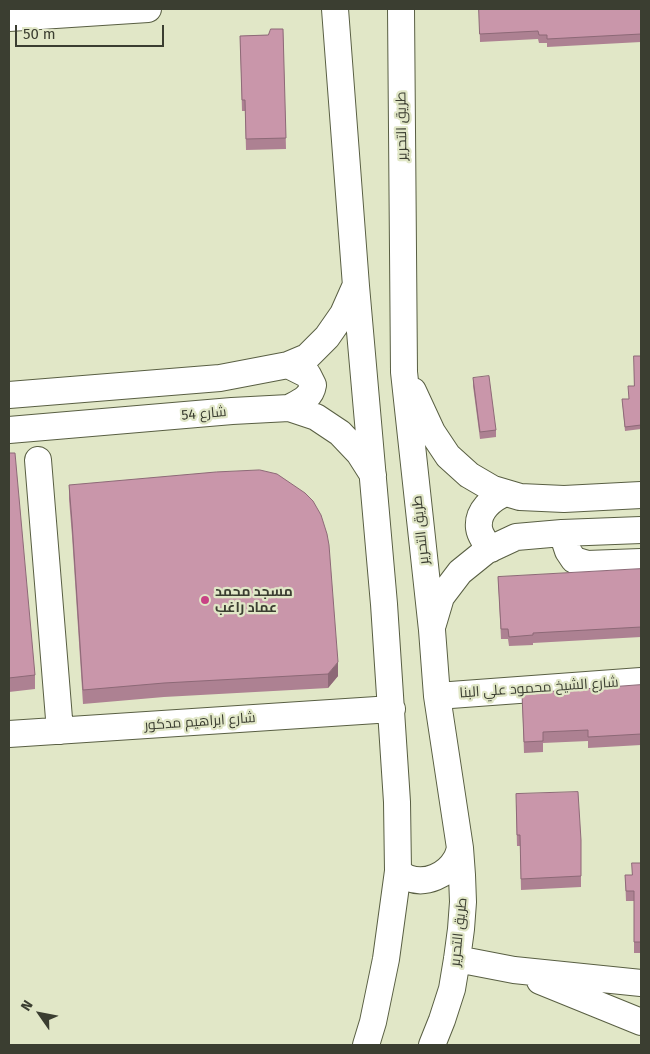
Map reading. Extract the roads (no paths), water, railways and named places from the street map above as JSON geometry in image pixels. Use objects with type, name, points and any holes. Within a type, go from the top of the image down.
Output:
[{"type":"street","points":[[9,18],[148,9]]},
{"type":"street","points":[[335,9],[356,286],[392,709],[397,802],[398,871],[386,959],[373,1022],[366,1045]]},
{"type":"street","name":"طريق التحرير","points":[[401,9],[404,372],[432,630],[437,696],[460,848],[463,902],[452,989],[432,1045]]},
{"type":"street","points":[[9,395],[220,378],[288,365],[307,357],[327,337],[343,314],[356,286]]},
{"type":"street","points":[[288,365],[308,375],[313,385],[310,395],[289,408]]},
{"type":"street","points":[[404,372],[432,432],[448,456],[469,475],[494,489],[520,497],[564,499],[641,495]]},
{"type":"street","name":"شارع 54","points":[[9,430],[289,408],[316,417],[340,432],[359,453],[373,476]]},
{"type":"street","points":[[38,460],[60,731]]},
{"type":"street","points":[[491,549],[479,529],[480,519],[483,510],[489,502],[497,496],[506,493]]},
{"type":"street","points":[[432,630],[441,597],[460,572],[486,551],[516,538],[641,530]]},
{"type":"street","points":[[562,534],[568,551],[574,560],[587,564],[641,562]]},
{"type":"street","name":"شارع الشيخ محمود علي البنا","points":[[437,696],[641,681]]},
{"type":"street","name":"شارع ابراهيم مدكور","points":[[9,734],[392,709]]},
{"type":"street","points":[[398,871],[407,878],[418,880],[430,879],[441,875],[450,868],[460,848]]},
{"type":"street","points":[[457,959],[514,970],[641,982]]},
{"type":"street","points":[[514,970],[641,1022]]},
{"type":"place","name":"مسجد محمد عماد راغب","points":[[205,600]]}]
